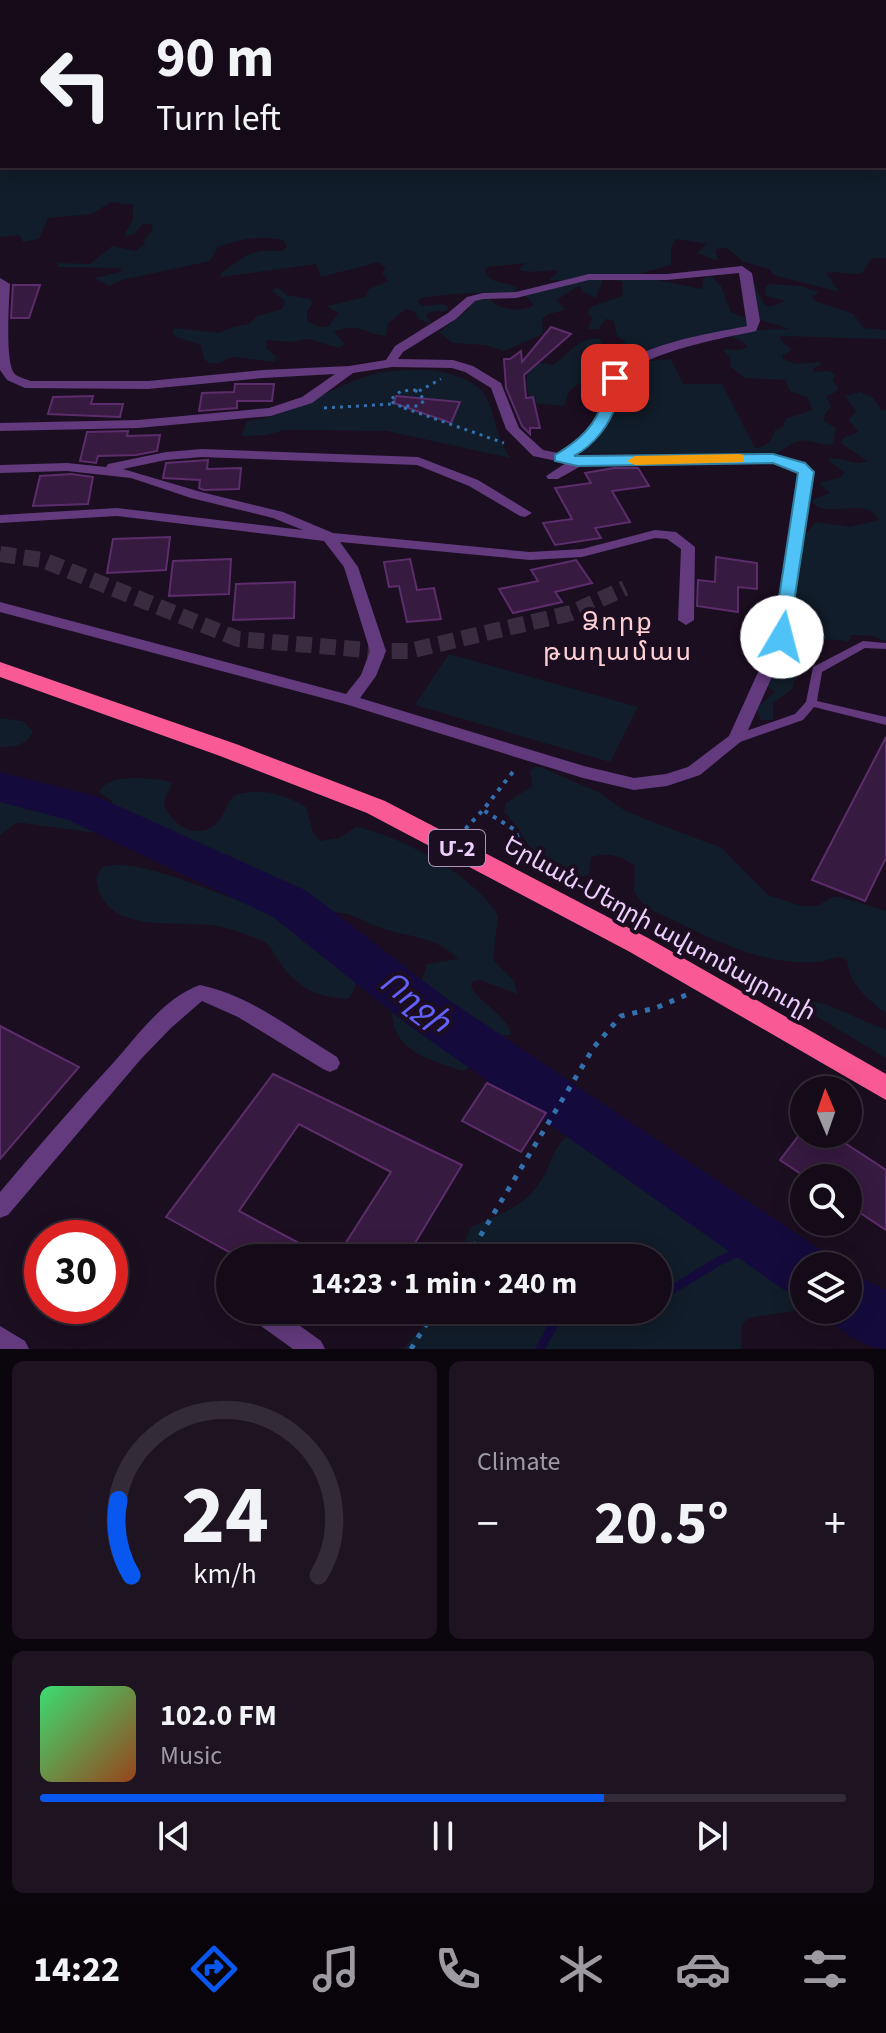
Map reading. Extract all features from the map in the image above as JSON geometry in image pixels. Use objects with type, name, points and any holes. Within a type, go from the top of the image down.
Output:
[{"type":"highway","name":"Երևան-Մեղրի ավտոմայրուղի","points":[[0,669],[228,750],[376,807],[531,886],[886,1088]]},
{"type":"street","points":[[392,363],[392,357],[399,349],[452,316],[471,299],[516,295],[589,277],[667,277],[742,269],[746,273],[754,321],[752,328],[672,349],[625,367],[611,386],[610,400],[596,430],[582,446],[560,458]]},
{"type":"street","points":[[0,281],[4,284],[2,345],[6,372],[29,385],[148,385],[263,374],[349,370],[392,363],[453,364],[487,378],[497,386],[513,429],[538,453],[578,462],[773,459],[800,466],[806,472],[782,637],[736,739],[694,771],[667,780],[634,784],[583,772],[350,700],[0,607]]},
{"type":"street","points":[[0,427],[228,418],[271,412],[307,400],[349,370]]},
{"type":"street","points":[[102,470],[166,456],[202,453],[418,461],[437,466],[479,486],[525,513]]},
{"type":"street","points":[[553,476],[578,462]]},
{"type":"street","points":[[0,469],[38,466],[133,474],[196,495],[278,515],[327,535],[351,567],[378,651],[368,676],[350,700]]},
{"type":"street","points":[[0,519],[117,512],[530,556],[582,553],[640,537],[671,535],[688,547],[686,620]]},
{"type":"street","points":[[0,1208],[154,1031],[192,994],[202,992],[224,1001],[330,1063]]},
{"type":"street","points":[[278,1324],[313,1349]]},
{"type":"street","points":[[0,1338],[17,1349]]},
{"type":"lane","points":[[736,739],[799,717],[811,703],[817,670],[863,644],[886,646]]},
{"type":"lane","points":[[811,703],[886,721]]},
{"type":"path","points":[[393,404],[391,396],[401,391],[415,390],[424,396],[425,400],[418,406],[404,408]]},
{"type":"path","points":[[307,400],[328,409],[393,404],[434,421],[538,453]]},
{"type":"path","points":[[438,858],[483,810],[527,754]]},
{"type":"path","points":[[483,810],[515,830],[518,838],[510,851],[514,855]]},
{"type":"path","points":[[476,1244],[594,1047],[621,1016],[680,999],[703,983]]},
{"type":"path","points":[[411,1349],[426,1324]]},
{"type":"shaded area","points":[[0,168],[886,168],[886,258],[872,258],[862,273],[826,273],[839,292],[774,275],[769,269],[744,262],[727,248],[715,249],[718,261],[697,253],[707,244],[676,239],[671,248],[671,265],[641,273],[642,277],[702,289],[703,279],[710,275],[721,286],[731,312],[747,319],[754,330],[789,329],[758,319],[753,280],[763,303],[769,307],[785,301],[766,296],[765,288],[769,284],[800,286],[819,292],[812,298],[815,301],[854,314],[863,328],[886,330],[886,339],[780,336],[781,341],[792,350],[782,356],[783,359],[796,364],[820,362],[813,369],[814,372],[829,371],[836,375],[833,380],[838,388],[826,396],[831,406],[824,416],[824,421],[836,428],[833,444],[800,441],[771,455],[582,453],[607,422],[614,403],[614,382],[583,381],[569,391],[564,406],[532,403],[527,377],[536,362],[553,365],[586,340],[600,339],[607,350],[626,342],[617,336],[614,321],[605,319],[599,329],[588,329],[592,318],[587,312],[593,306],[622,296],[623,282],[611,278],[603,280],[596,298],[583,292],[580,285],[557,300],[565,310],[542,319],[543,334],[504,351],[485,345],[452,343],[439,332],[469,309],[469,300],[489,298],[510,309],[534,305],[525,295],[569,281],[549,280],[558,272],[555,270],[518,270],[526,263],[488,267],[485,271],[491,279],[518,289],[514,293],[467,293],[420,298],[418,302],[423,306],[441,304],[448,306],[447,311],[426,315],[432,324],[418,319],[414,311],[406,309],[388,323],[386,336],[355,328],[342,329],[334,332],[345,344],[339,348],[308,339],[290,342],[266,340],[267,349],[277,357],[274,362],[232,357],[209,363],[204,359],[201,345],[174,336],[172,332],[175,328],[219,333],[249,324],[257,316],[282,309],[285,301],[272,291],[277,287],[287,295],[310,299],[313,303],[307,311],[307,321],[320,327],[329,326],[338,313],[327,306],[365,297],[369,289],[388,281],[382,273],[386,269],[379,262],[321,277],[316,264],[220,277],[221,273],[249,254],[283,251],[287,246],[283,240],[258,238],[218,247],[210,261],[122,280],[109,286],[94,278],[120,272],[122,268],[57,267],[58,263],[90,264],[112,246],[135,251],[145,244],[144,240],[153,230],[151,224],[143,224],[134,234],[127,236],[125,233],[133,219],[133,205],[111,202],[92,214],[48,218],[39,239],[23,242],[20,235],[0,237]],"holes":[[[726,335],[742,341],[747,347],[740,350],[722,349],[730,358],[731,367],[745,378],[785,380],[790,391],[807,397],[812,410],[785,419],[783,427],[775,430],[766,445],[755,448],[722,384],[683,384],[671,359],[650,361],[632,369],[599,357],[617,354],[638,357]]]},
{"type":"shaded area","points":[[432,370],[456,376],[482,391],[510,458],[387,431],[284,430],[267,435],[241,436],[247,421],[280,414],[370,375]]},
{"type":"shaded area","points":[[860,392],[873,398],[882,411],[886,410],[886,642],[874,636],[851,635],[848,642],[830,640],[814,644],[804,652],[805,668],[792,689],[773,703],[773,720],[761,720],[756,708],[775,692],[763,683],[804,535],[816,522],[850,527],[879,520],[864,509],[827,509],[812,502],[830,493],[819,483],[841,477],[844,472],[828,460],[867,461],[841,443],[843,438],[858,432],[849,420],[856,411],[845,396]]},
{"type":"shaded area","points":[[449,654],[638,707],[610,762],[415,705]]},
{"type":"shaded area","points":[[0,718],[23,721],[33,732],[19,745],[0,747]]},
{"type":"shaded area","points":[[541,767],[598,792],[627,812],[722,848],[768,895],[801,906],[817,906],[833,897],[841,897],[886,911],[886,1013],[860,990],[851,976],[847,960],[841,957],[820,962],[794,962],[750,953],[645,907],[634,892],[635,866],[624,860],[609,855],[591,857],[589,874],[578,879],[533,853],[519,829],[504,812],[506,803],[532,786],[530,771]]},
{"type":"shaded area","points":[[0,771],[52,800],[95,809],[110,805],[112,801],[99,792],[111,782],[130,778],[167,781],[172,783],[164,802],[167,810],[178,823],[193,831],[201,831],[217,823],[229,802],[239,794],[274,794],[306,807],[313,832],[320,841],[339,838],[356,827],[414,848],[473,887],[498,916],[493,960],[514,981],[517,994],[480,980],[473,981],[471,987],[505,1022],[511,1035],[463,1037],[458,1043],[468,1068],[462,1071],[427,1058],[407,1046],[394,1026],[392,1013],[417,996],[427,964],[458,959],[431,941],[378,927],[350,915],[338,912],[331,913],[327,918],[330,943],[349,961],[355,975],[356,983],[348,999],[327,996],[301,985],[286,971],[268,945],[253,937],[208,925],[148,922],[114,911],[102,898],[96,878],[102,867],[126,865],[155,871],[275,910],[298,910],[316,902],[283,897],[201,864],[125,843],[117,836],[23,823],[16,823],[0,835]]},
{"type":"shaded area","points":[[809,1001],[825,1004],[886,1030],[886,1058],[811,1013],[806,1006]]},
{"type":"shaded area","points":[[576,1131],[585,1133],[620,1160],[661,1201],[686,1215],[700,1230],[790,1285],[790,1311],[749,1318],[742,1324],[741,1349],[403,1349],[425,1324],[672,1324],[672,1244],[464,1244],[471,1227],[509,1210],[533,1191],[568,1135]]},
{"type":"building","points":[[13,285],[40,285],[29,318],[11,318]]},
{"type":"building","points":[[551,327],[571,334],[524,375],[526,398],[533,397],[540,428],[530,428],[530,434],[522,426],[506,388],[504,359],[510,359],[521,351],[522,362]]},
{"type":"building","points":[[235,384],[274,384],[272,401],[237,401],[237,408],[199,411],[202,393],[234,392]]},
{"type":"building","points":[[93,396],[91,404],[123,404],[120,417],[48,414],[53,397]]},
{"type":"building","points":[[396,396],[460,402],[451,423],[394,403]]},
{"type":"building","points":[[128,431],[127,436],[160,435],[157,451],[98,456],[96,463],[80,461],[87,432]]},
{"type":"building","points":[[208,460],[207,469],[241,468],[239,489],[204,490],[199,488],[200,480],[163,478],[166,463]]},
{"type":"building","points":[[638,468],[649,486],[612,491],[630,522],[595,528],[601,538],[555,545],[543,523],[572,519],[555,488],[591,483],[585,473]]},
{"type":"building","points":[[71,474],[93,477],[88,504],[33,506],[40,476]]},
{"type":"building","points":[[170,537],[166,570],[107,573],[113,539]]},
{"type":"building","points":[[716,557],[757,563],[757,589],[738,587],[738,612],[697,606],[698,580],[715,582]]},
{"type":"building","points":[[231,559],[229,594],[169,596],[173,561]]},
{"type":"building","points":[[410,559],[417,590],[434,588],[441,619],[407,622],[399,586],[389,587],[384,562]]},
{"type":"building","points":[[576,560],[592,583],[555,592],[562,602],[513,613],[499,589],[538,581],[531,570]]},
{"type":"building","points":[[295,582],[294,618],[233,620],[236,584]]},
{"type":"building","points":[[886,737],[886,858],[865,901],[812,880]]},
{"type":"building","points":[[0,1026],[79,1067],[0,1159]]},
{"type":"building","points":[[273,1074],[462,1165],[414,1244],[345,1244],[391,1172],[299,1124],[239,1211],[301,1244],[216,1245],[166,1217]]},
{"type":"building","points":[[487,1083],[546,1113],[521,1152],[462,1121]]},
{"type":"building","points":[[790,1147],[852,1148],[886,1170],[886,1230],[862,1214],[862,1164],[790,1164],[790,1167],[780,1160]]},
{"type":"waterway","name":"Ողջի","points":[[0,787],[80,807],[290,904],[425,1010],[790,1261]]},
{"type":"waterway","points":[[672,1290],[719,1261],[761,1242]]},
{"type":"waterway","name":"Ողջի","points":[[862,1308],[886,1324]]},
{"type":"waterway","points":[[540,1349],[554,1324]]},
{"type":"tunnel","points":[[0,554],[43,560],[238,639],[378,651],[409,651],[571,613],[625,588]]},
{"type":"slow traffic","points":[[635,461],[739,459]]},
{"type":"district","name":"Ձորք թաղամաս","points":[[618,636]]},
{"type":"route","points":[[615,378],[606,412],[596,430],[582,446],[560,458],[578,462],[773,459],[800,466],[806,472],[782,637]]}]
